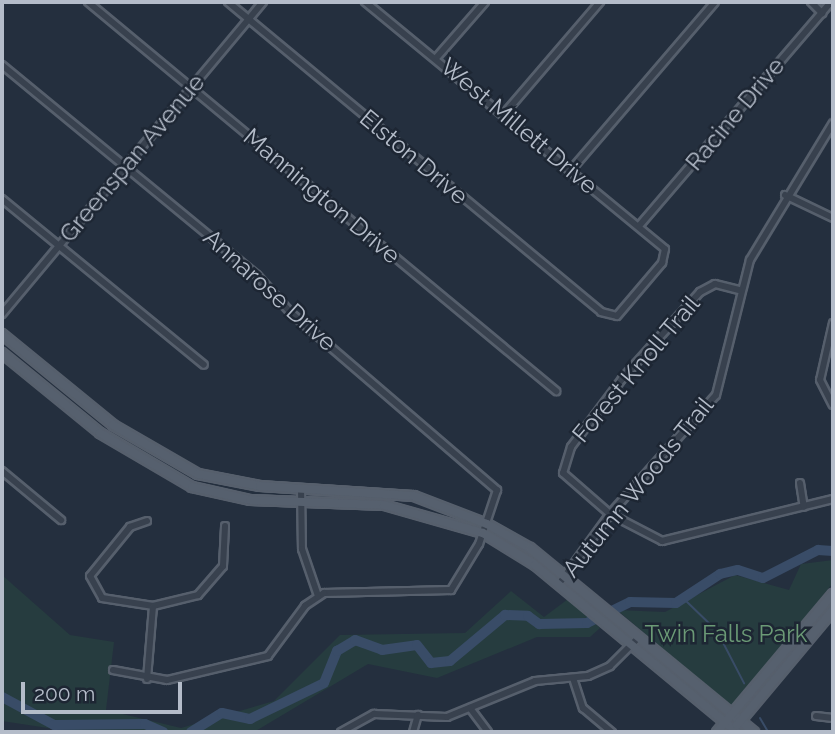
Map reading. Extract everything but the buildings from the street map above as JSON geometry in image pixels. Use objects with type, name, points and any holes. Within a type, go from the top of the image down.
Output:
[{"type":"main road","points":[[2,334],[96,413],[182,467],[228,482],[414,496],[487,524],[565,576],[586,600],[615,624],[754,732]]},
{"type":"main road","points":[[2,353],[88,424],[162,472],[226,497],[396,507],[483,533],[586,600]]},
{"type":"main road","points":[[88,424],[96,413]]},
{"type":"main road","points":[[226,497],[228,482]]},
{"type":"main road","points":[[717,732],[833,594]]},
{"type":"main road","points":[[636,641],[734,731],[833,610]]},
{"type":"street","name":"Mannington Drive","points":[[88,2],[556,391]]},
{"type":"street","name":"Elston Drive","points":[[228,2],[601,312],[617,316],[667,255]]},
{"type":"street","name":"Greenspan Avenue","points":[[2,314],[262,2]]},
{"type":"street","name":"West Millett Drive","points":[[367,2],[639,226],[667,255]]},
{"type":"street","points":[[436,57],[485,2]]},
{"type":"street","points":[[504,114],[600,2]]},
{"type":"street","points":[[571,170],[715,2]]},
{"type":"street","points":[[811,2],[822,13]]},
{"type":"street","name":"Racine Drive","points":[[639,226],[831,2]]},
{"type":"street","name":"Annarose Drive","points":[[2,65],[493,482],[498,496],[487,524],[460,582],[448,591],[318,596]]},
{"type":"street","name":"Autumn Woods Trail","points":[[558,584],[610,514],[716,395],[739,290],[785,195],[833,123]]},
{"type":"street","points":[[785,195],[833,218]]},
{"type":"street","points":[[2,200],[204,365]]},
{"type":"street","name":"Forest Knoll Trail","points":[[610,514],[563,473],[564,460],[622,379],[706,287],[739,290]]},
{"type":"street","points":[[833,323],[820,380],[833,405]]},
{"type":"street","points":[[2,471],[61,520]]},
{"type":"street","points":[[800,483],[804,507]]},
{"type":"street","points":[[113,670],[148,679],[167,680],[273,654],[318,596],[302,549],[302,488]]},
{"type":"street","points":[[610,514],[662,541],[833,499]]},
{"type":"street","points":[[147,521],[130,527],[89,580],[102,598],[153,606],[190,599],[210,586],[223,566],[225,526]]},
{"type":"street","points":[[148,679],[153,606]]},
{"type":"street","points":[[341,732],[374,714],[447,717],[535,681],[573,678],[605,670],[636,641]]},
{"type":"street","points":[[573,678],[583,708],[612,732]]},
{"type":"street","points":[[470,708],[488,732]]},
{"type":"street","points":[[414,732],[418,715]]},
{"type":"street","points":[[816,716],[833,718]]},
{"type":"green space","name":"Twin Falls Park","points":[[833,560],[833,583],[732,707],[617,610],[665,612],[735,575],[789,590],[801,564]]},
{"type":"green space","points":[[2,575],[70,635],[114,642],[106,710],[181,728],[274,701],[340,635],[465,633],[511,591],[544,617],[568,599],[600,628],[590,637],[537,637],[437,678],[368,664],[254,732],[74,732],[2,721]]},
{"type":"waterway","points":[[191,732],[222,713],[250,719],[324,683],[337,651],[355,640],[382,650],[417,645],[431,663],[450,661],[505,615],[528,616],[539,624],[587,623],[630,602],[676,603],[720,574],[738,570],[763,578],[818,550],[833,551]]},
{"type":"waterway","points":[[683,598],[717,631],[744,683]]},
{"type":"waterway","points":[[2,697],[54,725],[145,724],[163,732]]},
{"type":"waterway","points":[[760,718],[767,730]]}]
